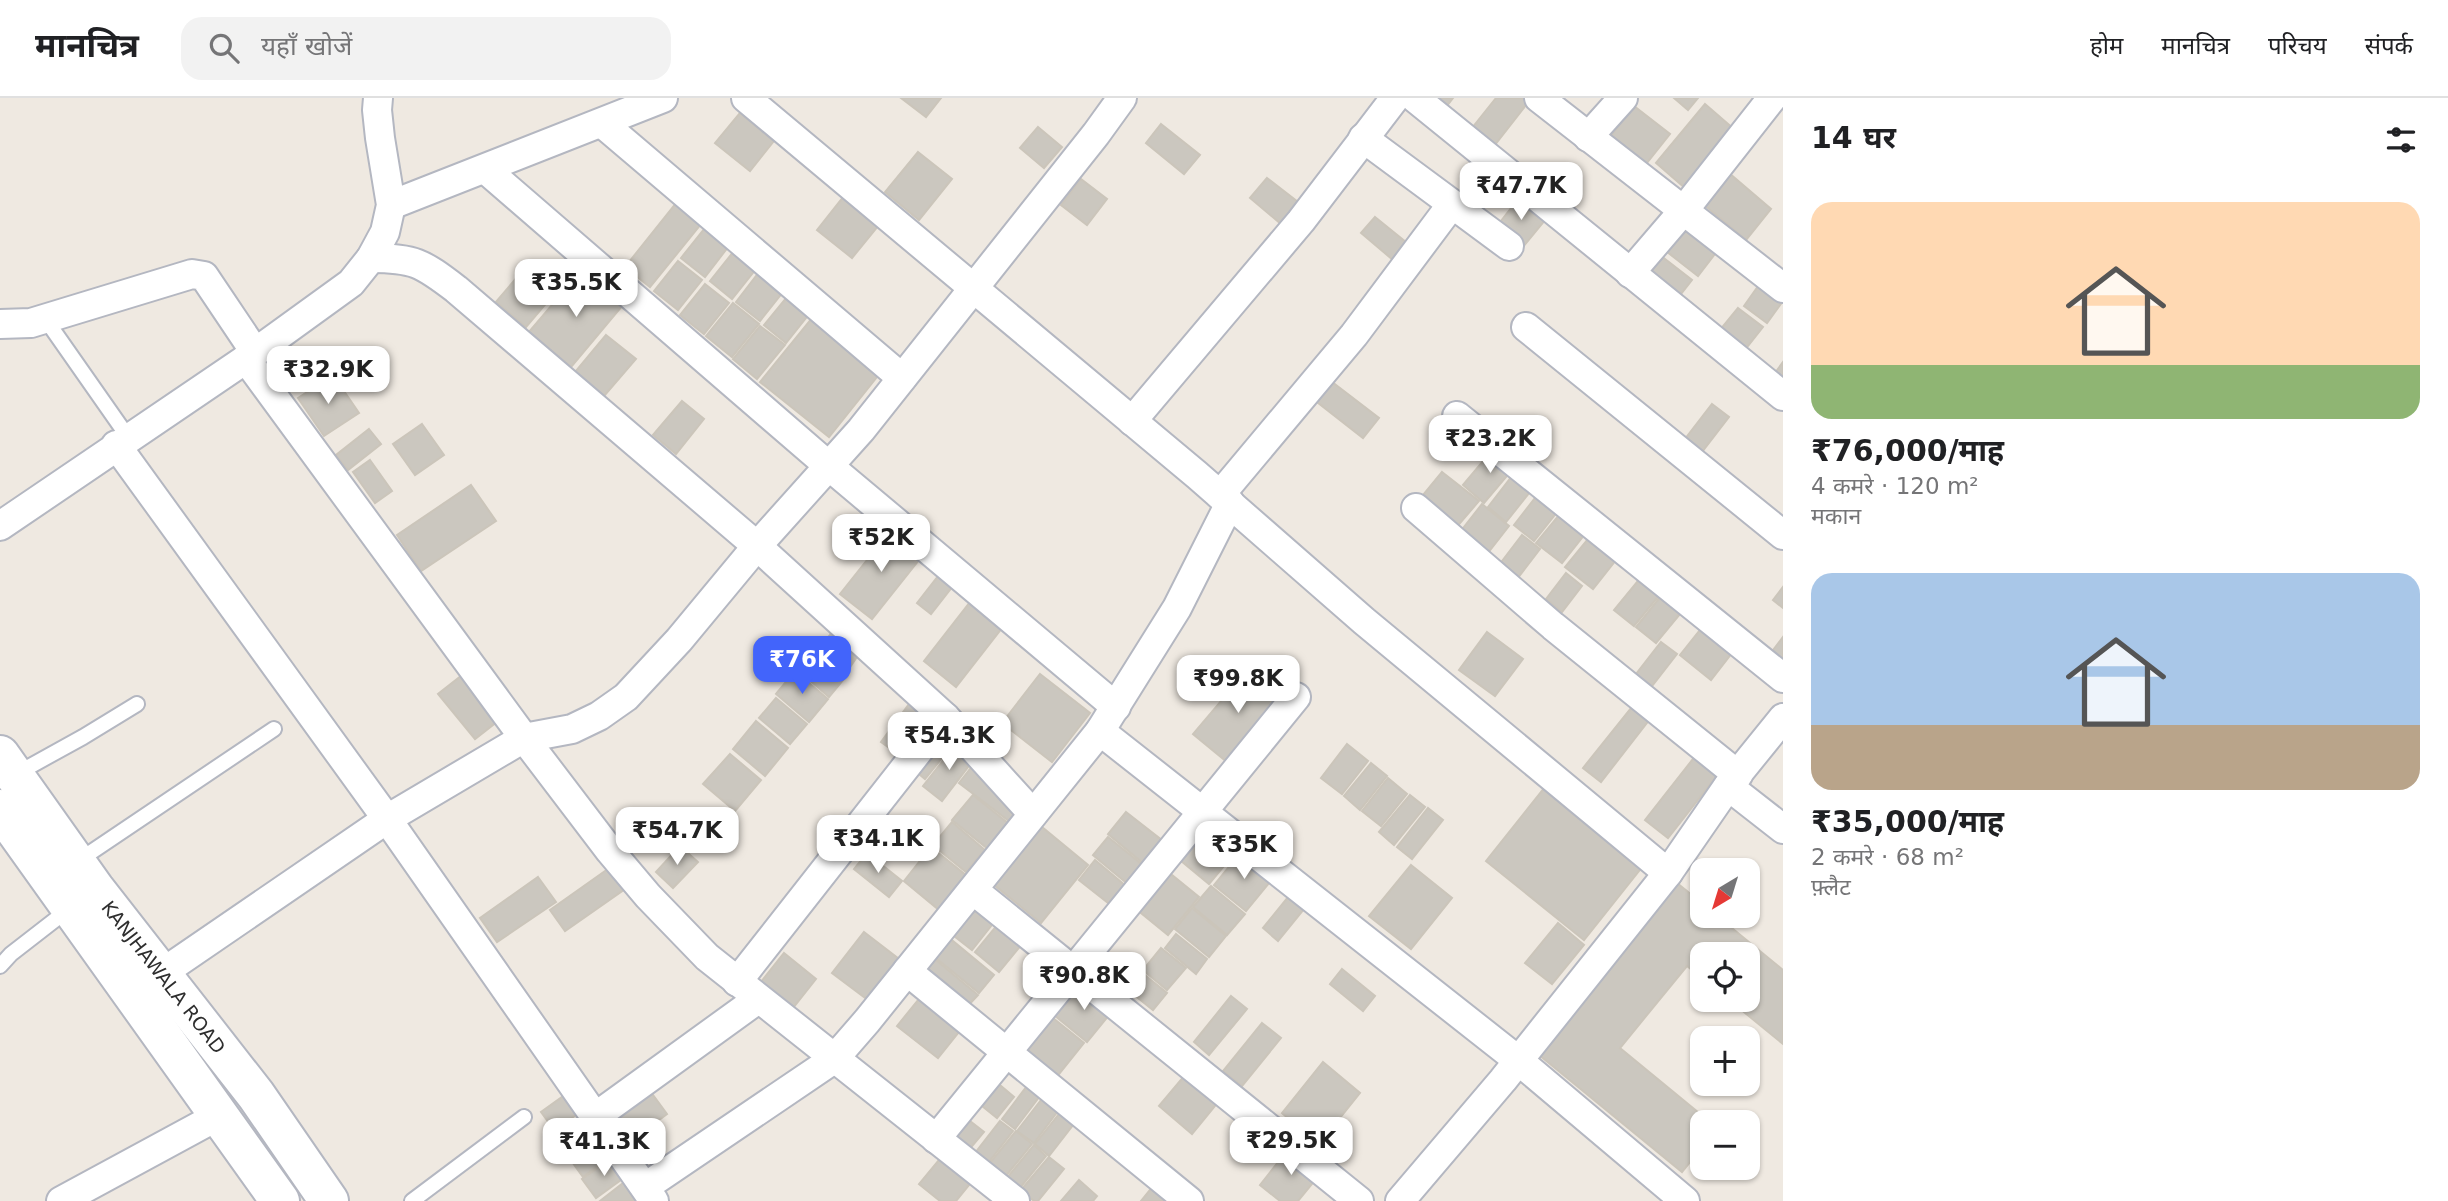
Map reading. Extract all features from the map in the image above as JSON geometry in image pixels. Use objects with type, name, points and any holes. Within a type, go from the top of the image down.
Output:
[{"type":"main road","name":"KANJHAWALA ROAD","points":[[5,771],[256,1095],[329,1201]]},
{"type":"main road","name":"KANJHAWALA ROAD","points":[[0,809],[281,1201]]},
{"type":"street","points":[[0,526],[250,356],[351,283],[371,258],[385,232],[391,205],[377,110],[379,98]]},
{"type":"street","points":[[391,205],[663,98]]},
{"type":"street","points":[[746,98],[1225,499],[1364,621],[1668,873]]},
{"type":"street","points":[[131,994],[387,819],[524,738],[572,729],[599,716],[625,697],[679,640],[757,546],[830,467],[1122,98]]},
{"type":"street","points":[[1132,421],[1301,221],[1395,98]]},
{"type":"street","points":[[1415,98],[1783,396]]},
{"type":"street","points":[[1538,98],[1783,288]]},
{"type":"street","points":[[1588,137],[1623,98]]},
{"type":"street","points":[[1630,273],[1685,210],[1772,98]]},
{"type":"street","points":[[602,123],[902,378]]},
{"type":"street","points":[[1363,138],[1509,246]]},
{"type":"street","points":[[485,169],[830,467],[1116,707]]},
{"type":"street","points":[[122,441],[649,1194],[834,1059],[973,890],[1100,731],[1116,707],[1177,608],[1225,499],[1354,335],[1452,204]]},
{"type":"street","points":[[371,258],[400,258],[417,262],[431,270],[757,546],[945,717],[1034,814]]},
{"type":"street","points":[[0,324],[31,323],[192,274],[204,276],[250,356],[524,738],[610,851],[648,896],[707,957],[1012,1200]]},
{"type":"street","points":[[1526,327],[1783,535]]},
{"type":"street","points":[[1457,416],[1783,678]]},
{"type":"street","points":[[1416,508],[1733,780],[1783,829]]},
{"type":"street","points":[[936,1139],[1296,697]]},
{"type":"street","points":[[595,1117],[748,991],[945,717]]},
{"type":"street","points":[[1399,1201],[1518,1061],[1668,873],[1733,780],[1783,718]]},
{"type":"street","points":[[1100,731],[1518,1061],[1685,1201]]},
{"type":"street","points":[[973,890],[1359,1201]]},
{"type":"street","points":[[907,971],[1189,1201]]},
{"type":"street","points":[[61,1201],[218,1116]]},
{"type":"lane","points":[[44,317],[122,441]]},
{"type":"lane","points":[[5,771],[137,704]]},
{"type":"lane","points":[[77,862],[274,729]]},
{"type":"lane","points":[[0,966],[11,954],[70,908]]},
{"type":"lane","points":[[412,1201],[524,1116]]},
{"type":"building","points":[[901,98],[941,98],[926,117]]},
{"type":"building","points":[[1434,98],[1453,98],[1446,107]]},
{"type":"building","points":[[1496,98],[1530,100],[1494,146],[1472,128]]},
{"type":"building","points":[[1674,98],[1698,98],[1688,110]]},
{"type":"building","points":[[1705,104],[1734,129],[1685,188],[1656,163]]},
{"type":"building","points":[[1634,106],[1670,134],[1642,169],[1607,141]]},
{"type":"building","points":[[740,113],[774,141],[750,171],[715,143]]},
{"type":"building","points":[[1161,124],[1200,155],[1184,174],[1146,143]]},
{"type":"building","points":[[1038,127],[1062,147],[1044,168],[1020,148]]},
{"type":"building","points":[[918,152],[952,179],[919,220],[885,192]]},
{"type":"building","points":[[1729,173],[1771,209],[1746,240],[1703,204]]},
{"type":"building","points":[[1267,178],[1298,202],[1281,224],[1250,198]]},
{"type":"building","points":[[1081,179],[1107,199],[1087,225],[1061,205]]},
{"type":"building","points":[[844,196],[879,225],[852,258],[817,230]]},
{"type":"building","points":[[681,197],[706,218],[650,287],[625,267]]},
{"type":"building","points":[[1519,198],[1546,219],[1523,247],[1497,226]]},
{"type":"building","points":[[1375,217],[1407,243],[1393,260],[1361,233]]},
{"type":"building","points":[[709,223],[732,242],[705,277],[681,258]]},
{"type":"building","points":[[1683,224],[1718,250],[1698,276],[1662,248]]},
{"type":"building","points":[[738,246],[760,264],[732,299],[710,281]]},
{"type":"building","points":[[1656,252],[1692,280],[1677,299],[1641,271]]},
{"type":"building","points":[[678,261],[702,280],[678,310],[654,291]]},
{"type":"building","points":[[763,267],[787,287],[760,321],[736,302]]},
{"type":"building","points":[[524,269],[554,294],[526,327],[496,302]]},
{"type":"building","points":[[581,271],[622,306],[571,367],[529,332]]},
{"type":"building","points":[[1761,282],[1783,301],[1767,323],[1744,306]]},
{"type":"building","points":[[705,284],[729,303],[704,334],[680,315]]},
{"type":"building","points":[[792,291],[814,308],[786,343],[764,325]]},
{"type":"building","points":[[733,303],[759,324],[732,357],[706,336]]},
{"type":"building","points":[[1738,308],[1763,327],[1740,356],[1715,336]]},
{"type":"building","points":[[817,312],[885,367],[829,437],[760,382]]},
{"type":"building","points":[[760,326],[785,345],[757,379],[733,359]]},
{"type":"building","points":[[606,335],[636,359],[604,396],[575,372]]},
{"type":"building","points":[[1783,362],[1783,391],[1769,381]]},
{"type":"building","points":[[333,375],[359,413],[324,436],[298,398]]},
{"type":"building","points":[[1323,375],[1379,418],[1363,438],[1308,395]]},
{"type":"building","points":[[682,401],[704,419],[676,454],[653,435]]},
{"type":"building","points":[[1712,404],[1729,417],[1695,461],[1678,448]]},
{"type":"building","points":[[422,424],[444,455],[415,475],[393,444]]},
{"type":"building","points":[[369,429],[381,444],[348,470],[336,455]]},
{"type":"building","points":[[1495,447],[1516,465],[1484,503],[1463,485]]},
{"type":"building","points":[[370,460],[392,491],[375,503],[353,472]]},
{"type":"building","points":[[1519,467],[1538,482],[1506,522],[1488,507]]},
{"type":"building","points":[[1442,472],[1479,501],[1454,530],[1418,501]]},
{"type":"building","points":[[471,485],[496,521],[421,571],[397,535]]},
{"type":"building","points":[[1542,489],[1562,506],[1534,541],[1514,525]]},
{"type":"building","points":[[1482,504],[1509,526],[1487,554],[1460,532]]},
{"type":"building","points":[[1564,509],[1589,529],[1562,563],[1536,543]]},
{"type":"building","points":[[891,530],[923,555],[872,619],[840,594]]},
{"type":"building","points":[[1593,533],[1620,555],[1593,589],[1565,567]]},
{"type":"building","points":[[1522,535],[1540,549],[1517,579],[1499,565]]},
{"type":"building","points":[[946,566],[960,577],[931,614],[917,603]]},
{"type":"building","points":[[1647,570],[1667,586],[1634,626],[1614,610]]},
{"type":"building","points":[[1566,573],[1582,586],[1562,612],[1546,599]]},
{"type":"building","points":[[1669,586],[1689,603],[1656,643],[1636,627]]},
{"type":"building","points":[[1783,587],[1783,608],[1773,600]]},
{"type":"building","points":[[974,597],[1006,623],[956,687],[924,661]]},
{"type":"building","points":[[1708,620],[1739,644],[1711,680],[1680,655]]},
{"type":"building","points":[[835,629],[861,651],[844,676],[815,653]]},
{"type":"building","points":[[1487,632],[1523,659],[1495,696],[1459,670]]},
{"type":"building","points":[[1783,637],[1783,665],[1770,654]]},
{"type":"building","points":[[1661,642],[1677,654],[1652,686],[1636,674]]},
{"type":"building","points":[[812,653],[843,680],[829,697],[797,669]]},
{"type":"building","points":[[1250,667],[1283,696],[1227,762],[1193,734]]},
{"type":"building","points":[[795,671],[828,699],[809,722],[776,694]]},
{"type":"building","points":[[1040,674],[1090,713],[1052,762],[1002,723]]},
{"type":"building","points":[[461,676],[498,721],[475,739],[438,694]]},
{"type":"building","points":[[1640,697],[1657,710],[1601,782],[1583,768]]},
{"type":"building","points":[[776,698],[807,724],[790,744],[759,718]]},
{"type":"building","points":[[912,700],[929,713],[898,754],[881,742]]},
{"type":"building","points":[[756,721],[788,748],[765,776],[733,749]]},
{"type":"building","points":[[941,728],[959,737],[925,779],[913,769]]},
{"type":"building","points":[[957,743],[975,758],[942,801],[923,786]]},
{"type":"building","points":[[1347,744],[1368,761],[1342,794],[1321,778]]},
{"type":"building","points":[[1700,750],[1723,768],[1668,838],[1645,820]]},
{"type":"building","points":[[730,754],[761,780],[735,811],[703,784]]},
{"type":"building","points":[[977,760],[1019,807],[1009,821],[959,783]]},
{"type":"building","points":[[1371,763],[1387,776],[1360,810],[1344,796]]},
{"type":"building","points":[[1388,778],[1407,794],[1381,826],[1362,811]]},
{"type":"building","points":[[1549,782],[1647,861],[1584,940],[1486,861]]},
{"type":"building","points":[[973,795],[1009,824],[988,849],[952,820]]},
{"type":"building","points":[[1410,795],[1425,807],[1394,845],[1379,832]]},
{"type":"building","points":[[1428,808],[1443,820],[1412,859],[1397,847]]},
{"type":"building","points":[[1126,812],[1163,841],[1144,864],[1108,834]]},
{"type":"building","points":[[1203,820],[1239,848],[1209,884],[1174,855]]},
{"type":"building","points":[[952,822],[985,850],[966,872],[933,845]]},
{"type":"building","points":[[1036,822],[1088,865],[1041,923],[988,880]]},
{"type":"building","points":[[1108,837],[1144,866],[1129,885],[1093,855]]},
{"type":"building","points":[[680,846],[698,862],[673,888],[656,872]]},
{"type":"building","points":[[931,847],[967,876],[939,910],[904,881]]},
{"type":"building","points":[[1242,851],[1274,877],[1246,911],[1214,885]]},
{"type":"building","points":[[867,853],[902,881],[889,897],[854,869]]},
{"type":"building","points":[[1095,860],[1127,887],[1112,906],[1079,880]]},
{"type":"building","points":[[1411,865],[1452,898],[1411,949],[1369,916]]},
{"type":"building","points":[[612,866],[628,887],[565,931],[550,910]]},
{"type":"building","points":[[1161,866],[1199,897],[1168,935],[1130,904]]},
{"type":"building","points":[[538,877],[556,902],[497,942],[480,918]]},
{"type":"building","points":[[1677,883],[1690,894],[1690,928],[1732,928],[1749,942],[1690,942],[1690,968],[1687,966],[1620,1048],[1695,1110],[1690,1110],[1690,1162],[1682,1172],[1538,1054]]},
{"type":"building","points":[[1211,886],[1245,914],[1227,935],[1193,907]]},
{"type":"building","points":[[1293,891],[1308,904],[1278,941],[1263,928]]},
{"type":"building","points":[[976,898],[999,916],[972,950],[949,932]]},
{"type":"building","points":[[1192,908],[1226,936],[1209,957],[1175,929]]},
{"type":"building","points":[[1003,918],[1027,938],[999,972],[975,952]]},
{"type":"building","points":[[1558,923],[1584,945],[1552,984],[1525,963]]},
{"type":"building","points":[[864,932],[899,959],[868,1000],[832,973]]},
{"type":"building","points":[[1176,934],[1207,959],[1196,974],[1165,948]]},
{"type":"building","points":[[947,936],[994,975],[979,993],[932,955]]},
{"type":"building","points":[[1161,948],[1186,968],[1167,990],[1143,970]]},
{"type":"building","points":[[1760,951],[1783,970],[1783,1044],[1744,1012],[1760,1012]]},
{"type":"building","points":[[784,953],[816,979],[789,1013],[757,987]]},
{"type":"building","points":[[930,955],[978,995],[963,1011],[917,972]]},
{"type":"building","points":[[1342,969],[1375,996],[1363,1011],[1330,984]]},
{"type":"building","points":[[1141,972],[1167,993],[1153,1010],[1127,989]]},
{"type":"building","points":[[1081,982],[1114,1009],[1087,1042],[1054,1015]]},
{"type":"building","points":[[1231,996],[1247,1009],[1209,1055],[1194,1042]]},
{"type":"building","points":[[919,999],[959,1032],[938,1058],[897,1026]]},
{"type":"building","points":[[1053,1018],[1084,1043],[1055,1079],[1024,1054]]},
{"type":"building","points":[[1262,1023],[1281,1038],[1242,1086],[1223,1071]]},
{"type":"building","points":[[1323,1062],[1360,1093],[1319,1144],[1282,1113]]},
{"type":"building","points":[[1191,1068],[1224,1095],[1192,1134],[1159,1106]]},
{"type":"building","points":[[994,1080],[1014,1097],[997,1118],[976,1101]]},
{"type":"building","points":[[1030,1082],[1043,1092],[1015,1129],[1002,1119]]},
{"type":"building","points":[[645,1084],[667,1114],[631,1141],[609,1110]]},
{"type":"building","points":[[569,1092],[582,1110],[555,1131],[541,1112]]},
{"type":"building","points":[[1045,1095],[1061,1107],[1034,1143],[1017,1131]]},
{"type":"building","points":[[1063,1109],[1077,1120],[1049,1156],[1035,1144]]},
{"type":"building","points":[[961,1114],[984,1132],[967,1152],[945,1134]]},
{"type":"building","points":[[1000,1121],[1013,1131],[988,1163],[975,1153]]},
{"type":"building","points":[[1016,1131],[1032,1144],[1005,1177],[989,1164]]},
{"type":"building","points":[[598,1139],[611,1156],[583,1177],[570,1159]]},
{"type":"building","points":[[1034,1145],[1046,1156],[1019,1189],[1006,1179]]},
{"type":"building","points":[[1290,1147],[1321,1173],[1298,1201],[1280,1201],[1260,1185]]},
{"type":"building","points":[[944,1154],[974,1179],[956,1201],[940,1201],[919,1184]]},
{"type":"building","points":[[1049,1157],[1064,1169],[1038,1201],[1034,1201],[1021,1190]]},
{"type":"building","points":[[612,1158],[625,1177],[596,1198],[582,1179]]},
{"type":"building","points":[[627,1180],[644,1201],[600,1201]]},
{"type":"building","points":[[1079,1180],[1097,1196],[1093,1201],[1061,1201]]},
{"type":"building","points":[[1154,1185],[1173,1201],[1141,1201]]}]
